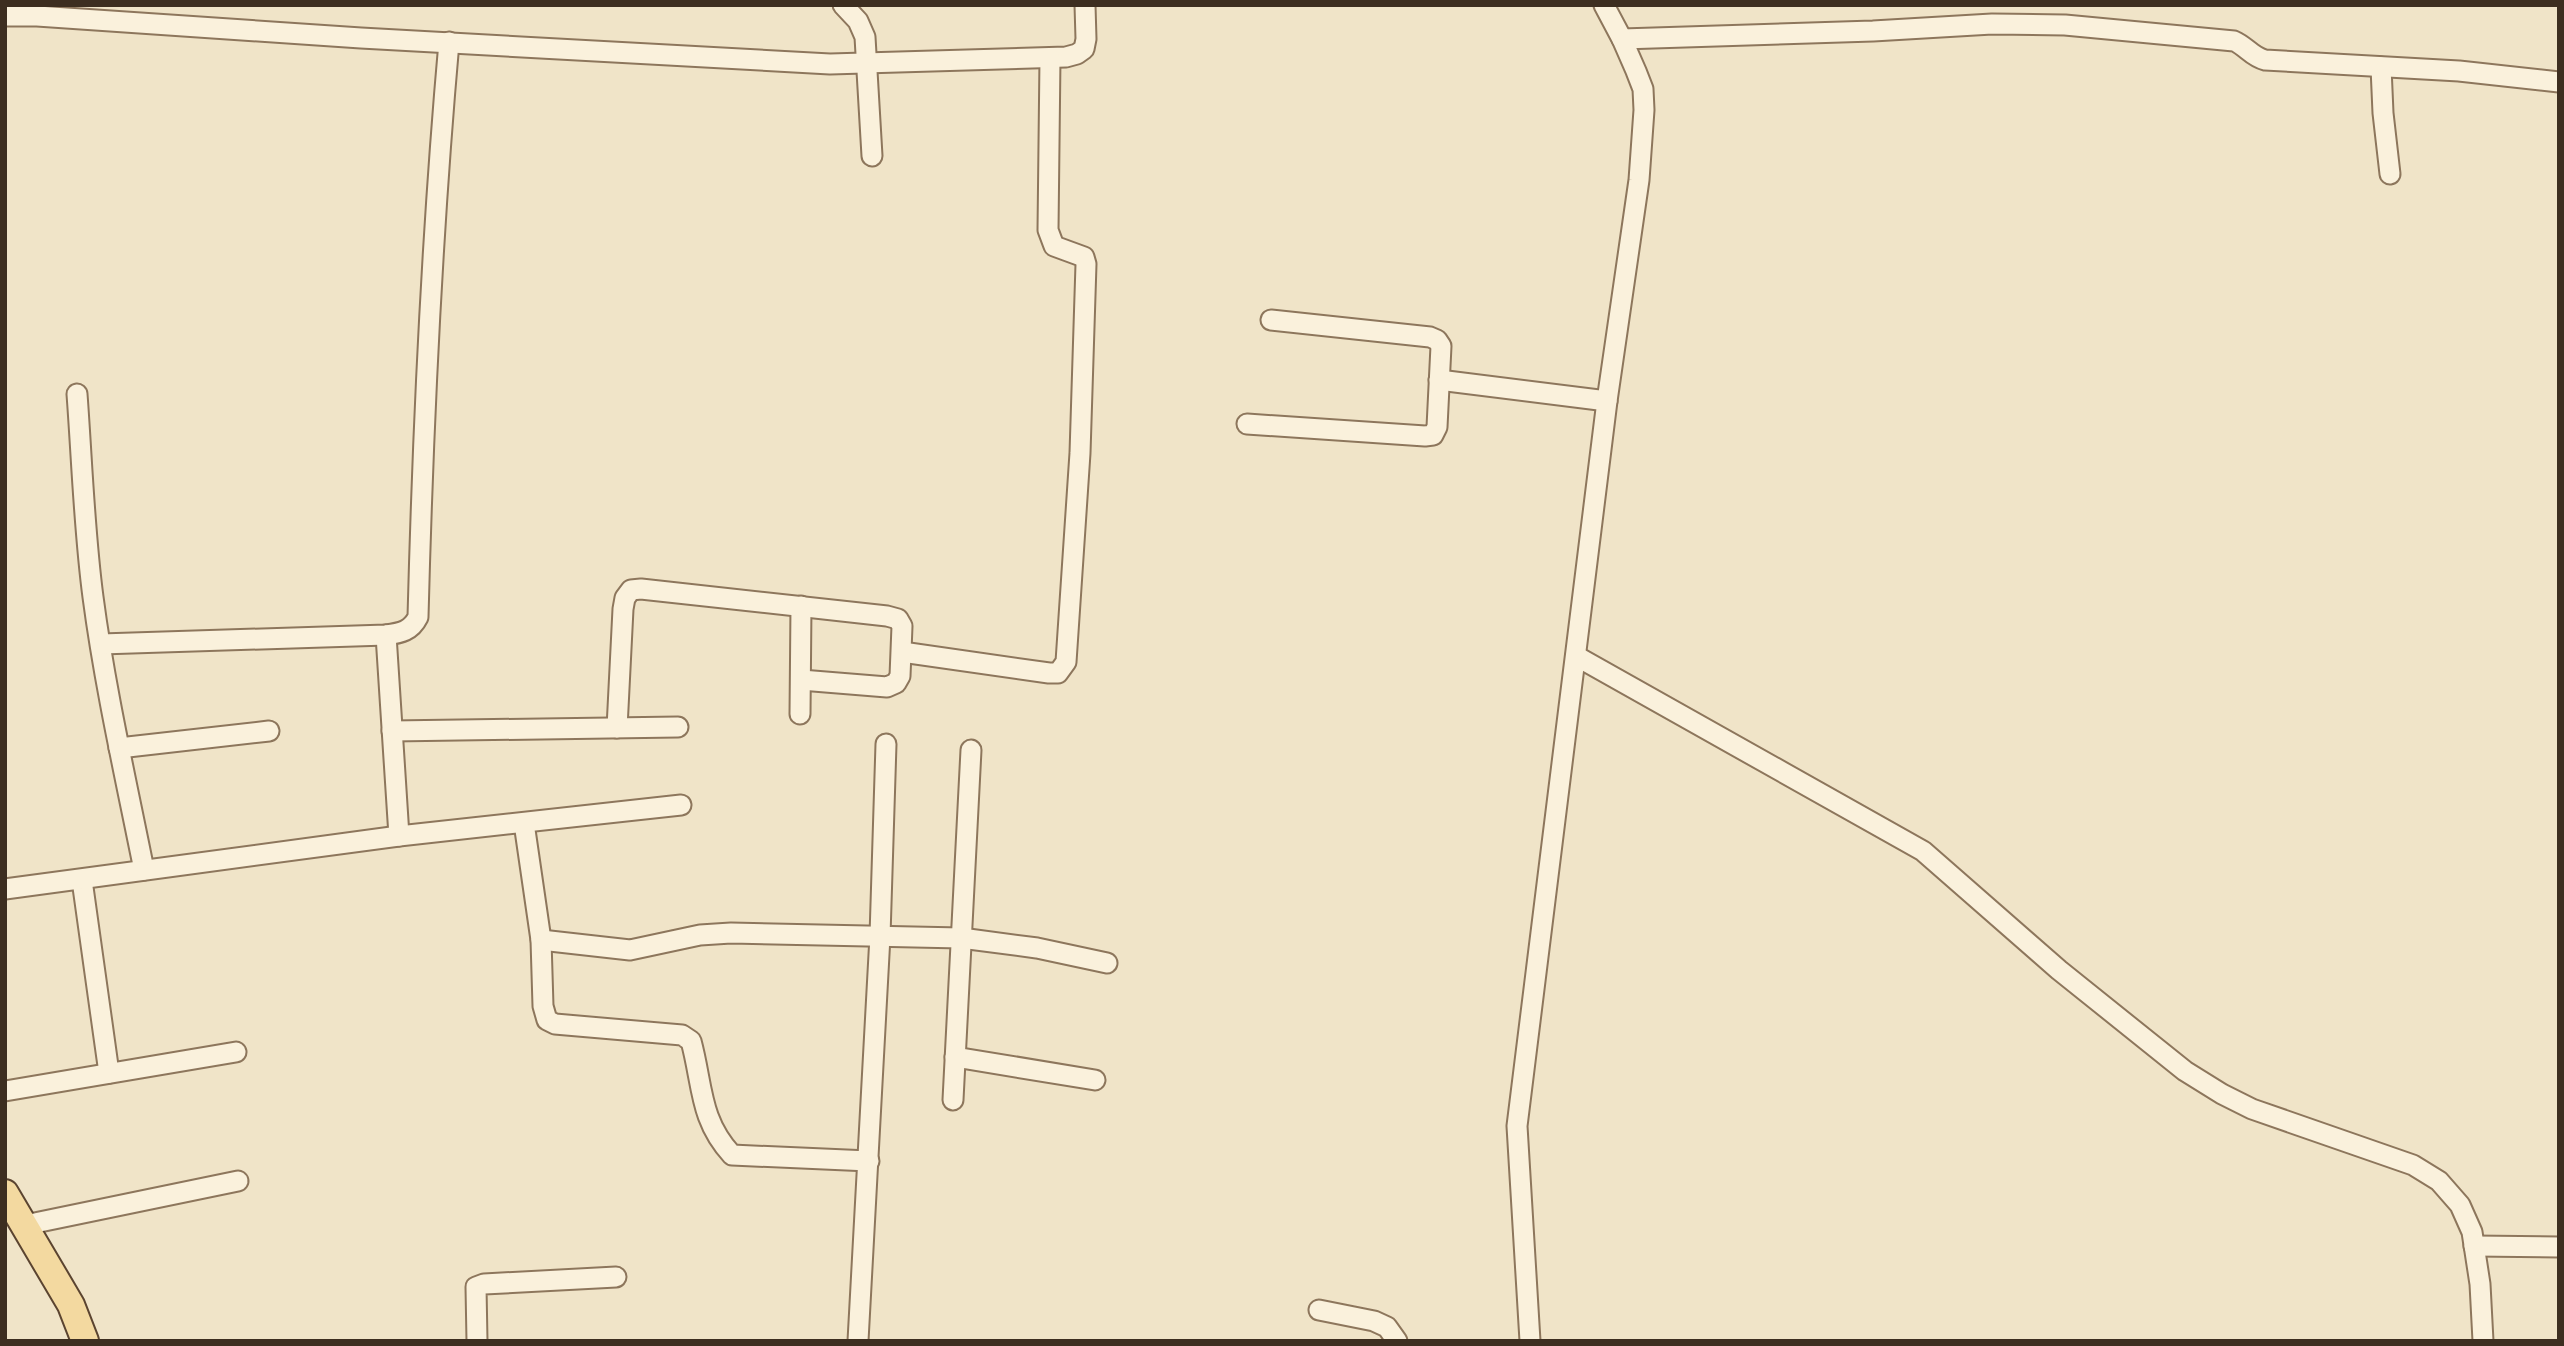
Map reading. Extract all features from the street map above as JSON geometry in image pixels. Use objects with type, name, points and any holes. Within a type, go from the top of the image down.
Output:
[{"type":"main road","points":[[5,1193],[71,1304],[85,1341]]},
{"type":"street","points":[[843,5],[858,21],[865,37],[872,156]]},
{"type":"street","points":[[5,16],[752,60],[868,63],[1066,57],[1084,49],[1085,5]]},
{"type":"street","points":[[1530,1341],[1517,1126],[1607,401],[1639,180],[1644,110],[1643,89],[1622,38],[1604,5]]},
{"type":"street","points":[[1622,38],[1873,31],[1992,24],[2065,25],[2234,41],[2245,45],[2257,58],[2265,60],[2459,71],[2559,82]]},
{"type":"street","points":[[101,644],[386,635],[402,633],[414,627],[418,617],[422,466],[437,177],[449,42]]},
{"type":"street","points":[[902,652],[1049,673],[1058,673],[1066,662],[1080,453],[1086,264],[1084,257],[1077,253],[1054,247],[1048,230],[1050,58]]},
{"type":"street","points":[[2381,67],[2390,174]]},
{"type":"street","points":[[1247,424],[1425,436],[1433,435],[1437,426],[1441,346],[1437,340],[1430,337],[1271,320]]},
{"type":"street","points":[[1439,380],[1607,401]]},
{"type":"street","points":[[77,394],[85,520],[101,644],[144,870]]},
{"type":"street","points":[[617,728],[623,609],[625,598],[631,590],[801,606],[898,619],[902,626],[902,652],[900,676],[896,683],[887,687],[801,680]]},
{"type":"street","points":[[800,714],[801,606]]},
{"type":"street","points":[[386,635],[399,836]]},
{"type":"street","points":[[1576,656],[1923,851],[2070,979],[2185,1071],[2222,1094],[2252,1109],[2413,1165],[2439,1181],[2460,1205],[2472,1232],[2480,1284],[2483,1341]]},
{"type":"street","points":[[392,731],[678,727]]},
{"type":"street","points":[[119,748],[269,731]]},
{"type":"street","points":[[858,1341],[880,936],[886,744]]},
{"type":"street","points":[[953,1100],[971,750]]},
{"type":"street","points":[[5,889],[399,836],[681,805]]},
{"type":"street","points":[[524,823],[541,940],[543,1006],[547,1020],[555,1024],[682,1035],[691,1041],[709,1123],[732,1155],[869,1161]]},
{"type":"street","points":[[82,880],[109,1073]]},
{"type":"street","points":[[541,940],[630,950],[699,935],[732,933],[961,938],[1037,948],[1107,963]]},
{"type":"street","points":[[5,1091],[236,1052]]},
{"type":"street","points":[[955,1057],[1095,1080]]},
{"type":"street","points":[[25,1225],[238,1181]]},
{"type":"street","points":[[2474,1246],[2559,1247]]},
{"type":"street","points":[[477,1341],[476,1287],[484,1284],[616,1277]]},
{"type":"street","points":[[1319,1310],[1374,1321],[1387,1327],[1397,1341]]}]
